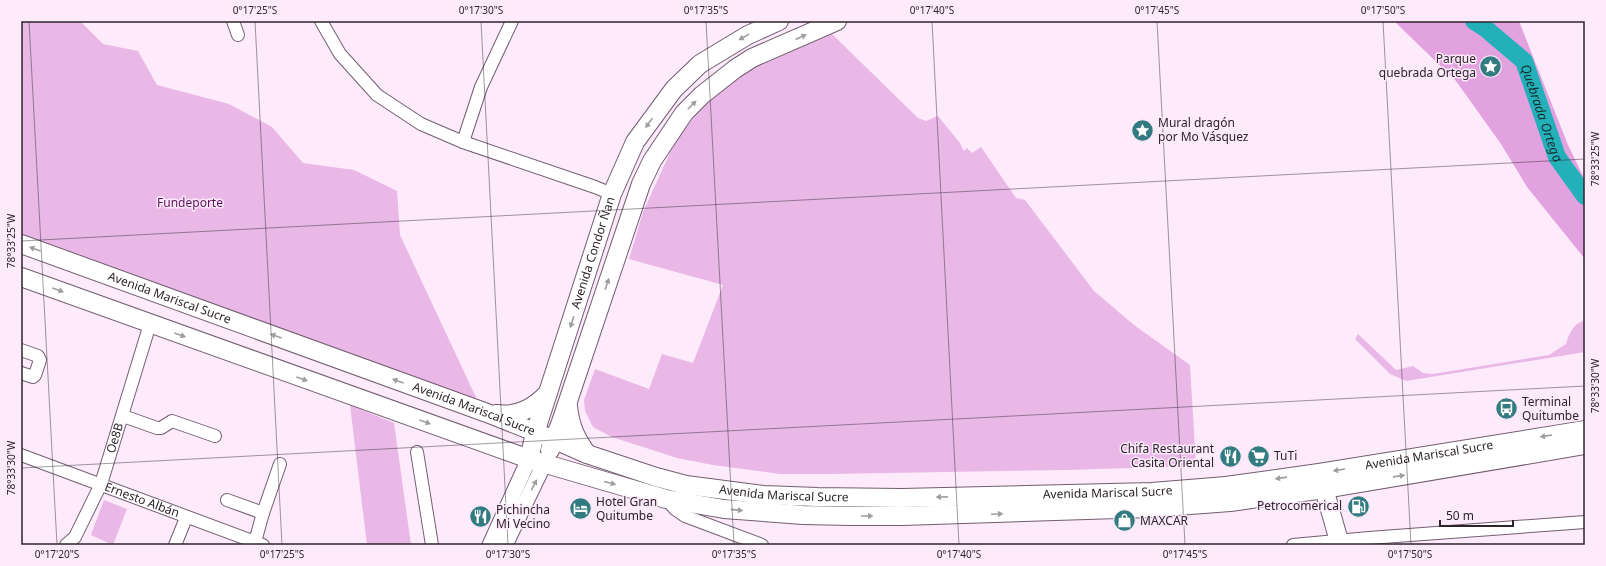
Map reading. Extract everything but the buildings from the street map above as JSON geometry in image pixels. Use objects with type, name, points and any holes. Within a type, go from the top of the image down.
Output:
[{"type":"main road","name":"Avenida Condor Ñan","points":[[537,462],[535,433],[612,194],[635,142],[674,89],[700,64],[748,35],[779,21]]},
{"type":"main road","name":"Avenida Condor Ñan","points":[[537,462],[555,440],[641,184],[652,161],[684,113],[702,95],[735,69],[752,58],[837,21]]},
{"type":"main road","name":"Avenida Mariscal Sucre","points":[[21,244],[487,413],[587,454],[656,477],[686,485],[764,495],[902,498],[1152,492],[1226,486],[1322,481]]},
{"type":"main road","name":"Avenida Mariscal Sucre","points":[[21,277],[537,462],[666,499],[724,509],[803,515],[902,516],[1150,508],[1230,502],[1322,481],[1440,462],[1585,445]]},
{"type":"main road","points":[[487,413],[504,415],[521,412],[536,405],[548,393]]},
{"type":"main road","points":[[568,400],[569,420],[571,426],[576,438],[587,454]]},
{"type":"main road","name":"Avenida Mariscal Sucre","points":[[1440,462],[1585,430]]},
{"type":"main road","points":[[1322,481],[1339,540]]},
{"type":"street","points":[[233,21],[238,34]]},
{"type":"street","points":[[321,21],[340,54],[377,95],[421,124],[463,142],[612,194]]},
{"type":"street","points":[[463,142],[482,88],[512,21]]},
{"type":"street","name":"Oe8B","points":[[66,545],[75,537],[101,484],[150,324]]},
{"type":"street","points":[[21,350],[38,356],[40,360],[33,377],[21,373]]},
{"type":"street","points":[[123,416],[157,428],[161,428],[172,421],[215,436]]},
{"type":"street","points":[[417,452],[432,545]]},
{"type":"street","name":"Ernesto Albán","points":[[21,455],[101,484],[186,518],[259,543]]},
{"type":"street","points":[[506,545],[537,462]]},
{"type":"street","name":"Avenida Condor Ñan","points":[[490,545],[537,462]]},
{"type":"street","points":[[259,543],[263,513],[280,464]]},
{"type":"street","points":[[666,499],[675,509],[685,516],[762,545]]},
{"type":"street","points":[[227,500],[263,513]]},
{"type":"street","points":[[175,545],[186,518]]},
{"type":"street","points":[[1293,545],[1339,540],[1585,522]]},
{"type":"green space","name":"Fundeporte","points":[[21,21],[80,21],[103,44],[138,51],[157,85],[229,104],[272,127],[303,163],[354,170],[397,191],[400,235],[480,406],[160,304],[21,254]]},
{"type":"green space","points":[[832,34],[918,118],[926,121],[938,116],[960,143],[964,151],[967,148],[972,153],[981,147],[1016,198],[1025,200],[1094,291],[1134,325],[1190,365],[1196,466],[1067,470],[780,474],[713,465],[677,458],[612,437],[593,427],[585,411],[584,400],[595,369],[649,389],[662,354],[693,363],[723,285],[629,259],[643,212],[674,144],[702,106],[751,68]]},
{"type":"green space","points":[[1585,321],[1585,352],[1406,381],[1390,374],[1355,339],[1358,334],[1396,370],[1413,366],[1423,373],[1433,374],[1549,355],[1566,344],[1574,327]]},
{"type":"green space","points":[[350,405],[394,423],[411,545],[367,545]]},
{"type":"green space","points":[[104,500],[127,509],[113,545],[91,535]]},
{"type":"shaded area","points":[[1394,21],[1519,21],[1568,145],[1585,180],[1585,259],[1527,187],[1501,144],[1456,81]]},
{"type":"waterway","name":"Quebrada Ortega","points":[[1474,21],[1485,28],[1524,61],[1557,157],[1585,196]]},
{"type":"place","name":"Parque quebrada Ortega","points":[[1491,66]]},
{"type":"place","name":"Mural dragón por Mo Vásquez","points":[[1142,130]]},
{"type":"place","name":"Terminal Quitumbe","points":[[1506,409]]},
{"type":"place","name":"Chifa Restaurant Casita Oriental","points":[[1230,456]]},
{"type":"place","name":"TuTi","points":[[1259,456]]},
{"type":"place","name":"Petrocomerical","points":[[1358,506]]},
{"type":"place","name":"Hotel Gran Quitumbe","points":[[580,509]]},
{"type":"place","name":"Pichincha Mi Vecino","points":[[480,517]]},
{"type":"place","name":"MAXCAR","points":[[1124,521]]}]
